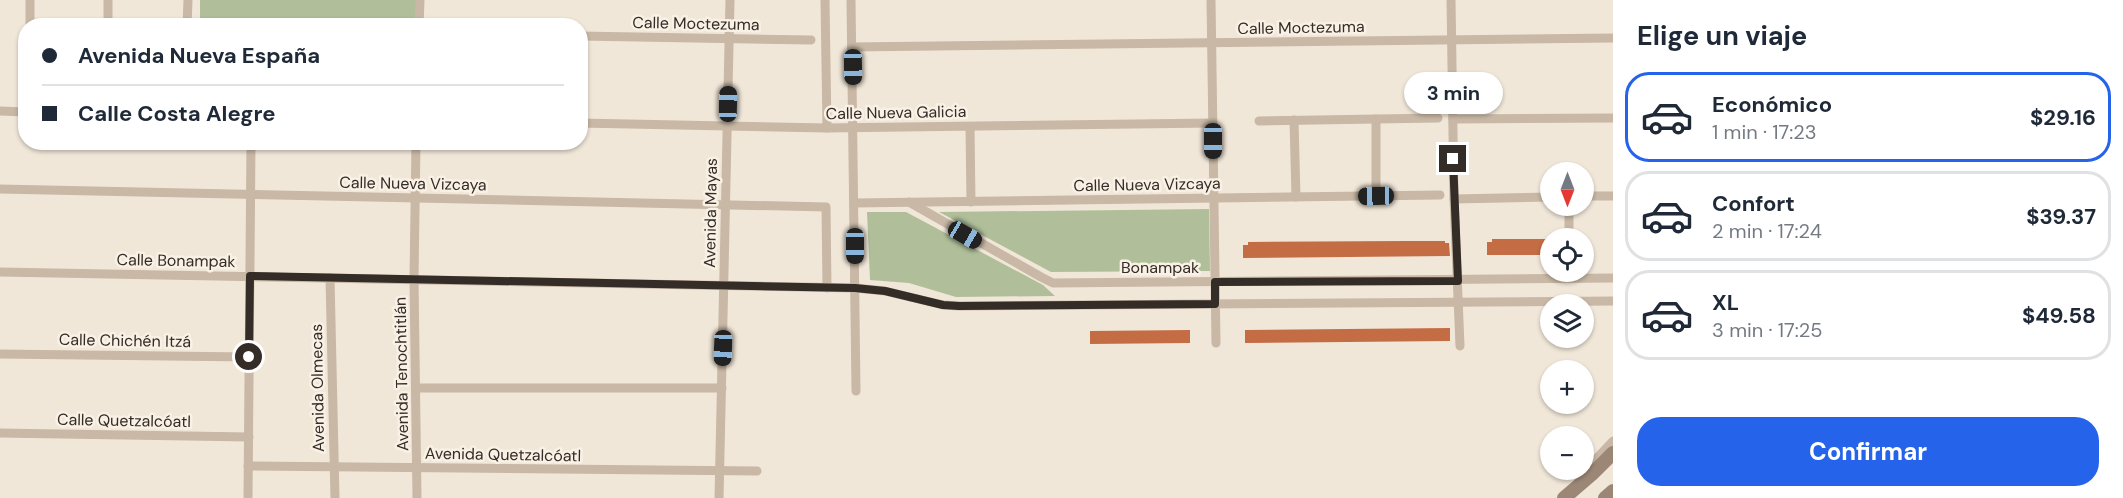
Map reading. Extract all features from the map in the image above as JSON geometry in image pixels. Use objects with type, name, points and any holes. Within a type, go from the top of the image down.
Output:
[{"type":"street","points":[[30,0],[30,18]]},
{"type":"street","points":[[108,0],[108,18]]},
{"type":"street","points":[[187,18],[188,0]]},
{"type":"street","points":[[419,18],[420,0]]},
{"type":"street","name":"Avenida Mayas","points":[[719,498],[730,0]]},
{"type":"street","points":[[825,0],[827,128]]},
{"type":"street","points":[[851,0],[856,391]]},
{"type":"street","points":[[1211,0],[1216,343]]},
{"type":"street","points":[[1451,0],[1454,199],[1460,345]]},
{"type":"street","name":"Calle Moctezuma","points":[[588,36],[811,39]]},
{"type":"street","name":"Calle Moctezuma","points":[[852,47],[1613,38]]},
{"type":"street","points":[[0,111],[18,112]]},
{"type":"street","points":[[1259,121],[1438,118]]},
{"type":"street","points":[[1453,119],[1613,118]]},
{"type":"street","points":[[1376,119],[1376,196]]},
{"type":"street","points":[[1294,120],[1296,197]]},
{"type":"street","name":"Calle Nueva Galicia","points":[[588,123],[854,128],[1213,123]]},
{"type":"street","points":[[970,127],[971,202]]},
{"type":"street","points":[[248,498],[251,150]]},
{"type":"street","name":"Avenida Tenochtitlán","points":[[416,150],[414,279],[417,498]]},
{"type":"street","name":"Calle Nueva Vizcaya","points":[[0,189],[826,207],[827,288]]},
{"type":"street","name":"Calle Nueva Vizcaya","points":[[855,203],[1440,195]]},
{"type":"street","points":[[1594,196],[1613,196]]},
{"type":"street","points":[[1454,199],[1540,197]]},
{"type":"street","name":"Bonampak","points":[[909,202],[1053,283],[1458,281],[1540,277]]},
{"type":"street","name":"Calle Bonampak","points":[[0,272],[855,288]]},
{"type":"street","name":"Bonampak","points":[[1594,277],[1613,278]]},
{"type":"street","name":"Avenida Olmecas","points":[[330,278],[335,498]]},
{"type":"street","points":[[855,288],[885,291],[943,305],[959,306],[1613,302]]},
{"type":"street","name":"Calle Chichén Itzá","points":[[0,354],[249,357]]},
{"type":"street","points":[[417,388],[722,388]]},
{"type":"street","name":"Calle Quetzalcóatl","points":[[0,433],[249,437]]},
{"type":"street","points":[[1594,468],[1597,458],[1613,441]]},
{"type":"street","points":[[1594,472],[1613,453]]},
{"type":"street","name":"Avenida Quetzalcóatl","points":[[248,466],[757,471]]},
{"type":"street","points":[[1564,498],[1585,480]]},
{"type":"street","points":[[1605,498],[1613,491]]},
{"type":"green space","points":[[200,0],[416,0],[416,18],[200,18]]},
{"type":"green space","points":[[1209,209],[1210,271],[1051,272],[939,212]]},
{"type":"green space","points":[[867,212],[906,212],[1043,285],[1055,296],[956,297],[909,283],[870,280]]},
{"type":"building","points":[[1492,239],[1540,239],[1540,255],[1487,255],[1487,242],[1492,242]]},
{"type":"building","points":[[1445,241],[1449,243],[1450,256],[1243,258],[1243,245],[1248,245],[1248,242]]},
{"type":"building","points":[[1450,328],[1450,341],[1245,343],[1245,330]]},
{"type":"building","points":[[1190,330],[1190,343],[1090,344],[1090,331]]},
{"type":"route","points":[[249,357],[250,276],[855,288],[885,291],[943,305],[959,306],[1215,304],[1215,282],[1458,281],[1453,159]]}]
